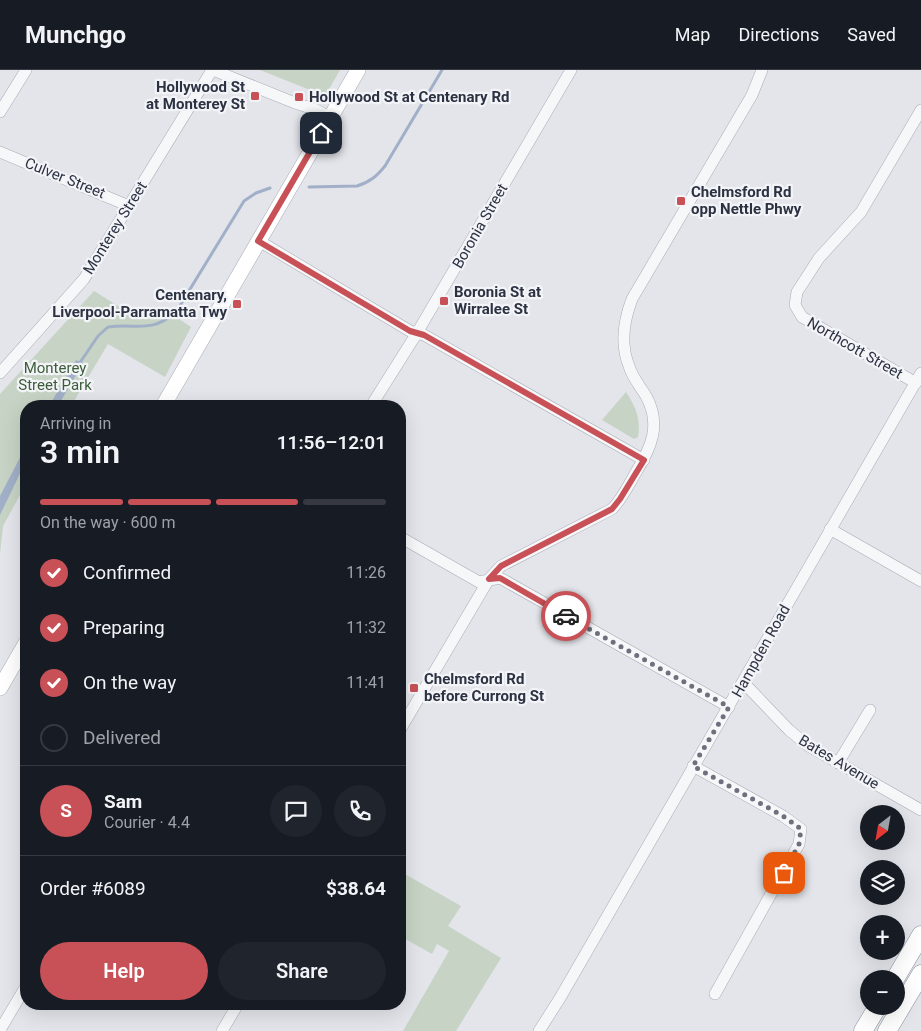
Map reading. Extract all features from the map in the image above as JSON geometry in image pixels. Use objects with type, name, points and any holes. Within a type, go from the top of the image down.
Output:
[{"type":"highway","points":[[900,970],[921,935]]},
{"type":"highway","points":[[887,1031],[921,974]]},
{"type":"highway","points":[[863,1031],[873,1015]]},
{"type":"main road","points":[[166,400],[358,70]]},
{"type":"main road","points":[[0,688],[20,653]]},
{"type":"street","points":[[0,112],[5,94],[26,70]]},
{"type":"street","points":[[212,70],[314,109],[330,117]]},
{"type":"street","name":"Monterey Street","points":[[0,372],[84,278],[212,70]]},
{"type":"street","name":"Boronia Street","points":[[375,400],[417,333],[571,70]]},
{"type":"street","points":[[406,720],[489,579],[501,566],[509,561],[612,509],[644,460],[652,444],[654,423],[647,399],[626,358],[624,330],[628,312],[632,299],[752,96],[762,70]]},
{"type":"street","name":"Northcott Street","points":[[918,378],[802,317],[796,309],[795,300],[797,292],[815,264],[861,212],[921,110]]},
{"type":"street","name":"Culver Street","points":[[0,152],[129,206]]},
{"type":"street","points":[[258,241],[410,331],[428,337],[644,460]]},
{"type":"street","name":"Hampden Road","points":[[539,1031],[729,707],[918,378]]},
{"type":"street","points":[[830,529],[921,581]]},
{"type":"street","points":[[406,540],[479,582],[500,578],[729,707]]},
{"type":"street","name":"Bates Avenue","points":[[743,682],[788,730],[807,745],[921,810]]},
{"type":"street","points":[[838,763],[870,710]]},
{"type":"street","points":[[693,766],[783,816],[801,829],[799,844],[715,994]]},
{"type":"street","points":[[0,1030],[20,996]]},
{"type":"street","points":[[222,1031],[234,1010]]},
{"type":"green space","points":[[260,70],[340,70],[325,96]]},
{"type":"green space","name":"Monterey Street Park","points":[[94,291],[139,319],[161,307],[191,327],[165,377],[108,344],[75,400],[20,400],[20,495],[3,526],[0,554],[0,394]]},
{"type":"green space","points":[[626,392],[633,403],[638,419],[638,437],[634,439],[602,420]]},
{"type":"green space","points":[[406,875],[461,906],[448,926],[501,958],[456,1031],[403,1031],[449,951],[437,944],[432,954],[406,939]]},
{"type":"water","points":[[76,360],[83,363],[61,400],[53,400]]},
{"type":"water","points":[[20,458],[20,473],[0,515],[0,496]]},
{"type":"waterway","points":[[309,187],[357,186],[366,183],[376,176],[385,166],[442,70]]},
{"type":"waterway","points":[[79,364],[98,336],[108,327],[151,325],[167,319],[176,312],[244,201],[256,193],[270,188]]},
{"type":"way so far","points":[[566,616],[729,707],[693,766],[783,816],[801,829],[799,844],[784,873]]},
{"type":"place","name":"Hollywood St at Monterey St","points":[[255,96]]},
{"type":"place","name":"Hollywood St at Centenary Rd","points":[[299,97]]},
{"type":"place","name":"Chelmsford Rd opp Nettle Phwy","points":[[681,201]]},
{"type":"place","name":"Boronia St at Wirralee St","points":[[444,301]]},
{"type":"place","name":"Centenary, Liverpool-Parramatta Twy","points":[[237,304]]},
{"type":"place","name":"Chelmsford Rd before Currong St","points":[[414,688]]},
{"type":"route","points":[[321,133],[258,241],[410,331],[424,335],[644,460],[612,509],[501,566],[489,579],[500,578],[566,616]]}]
